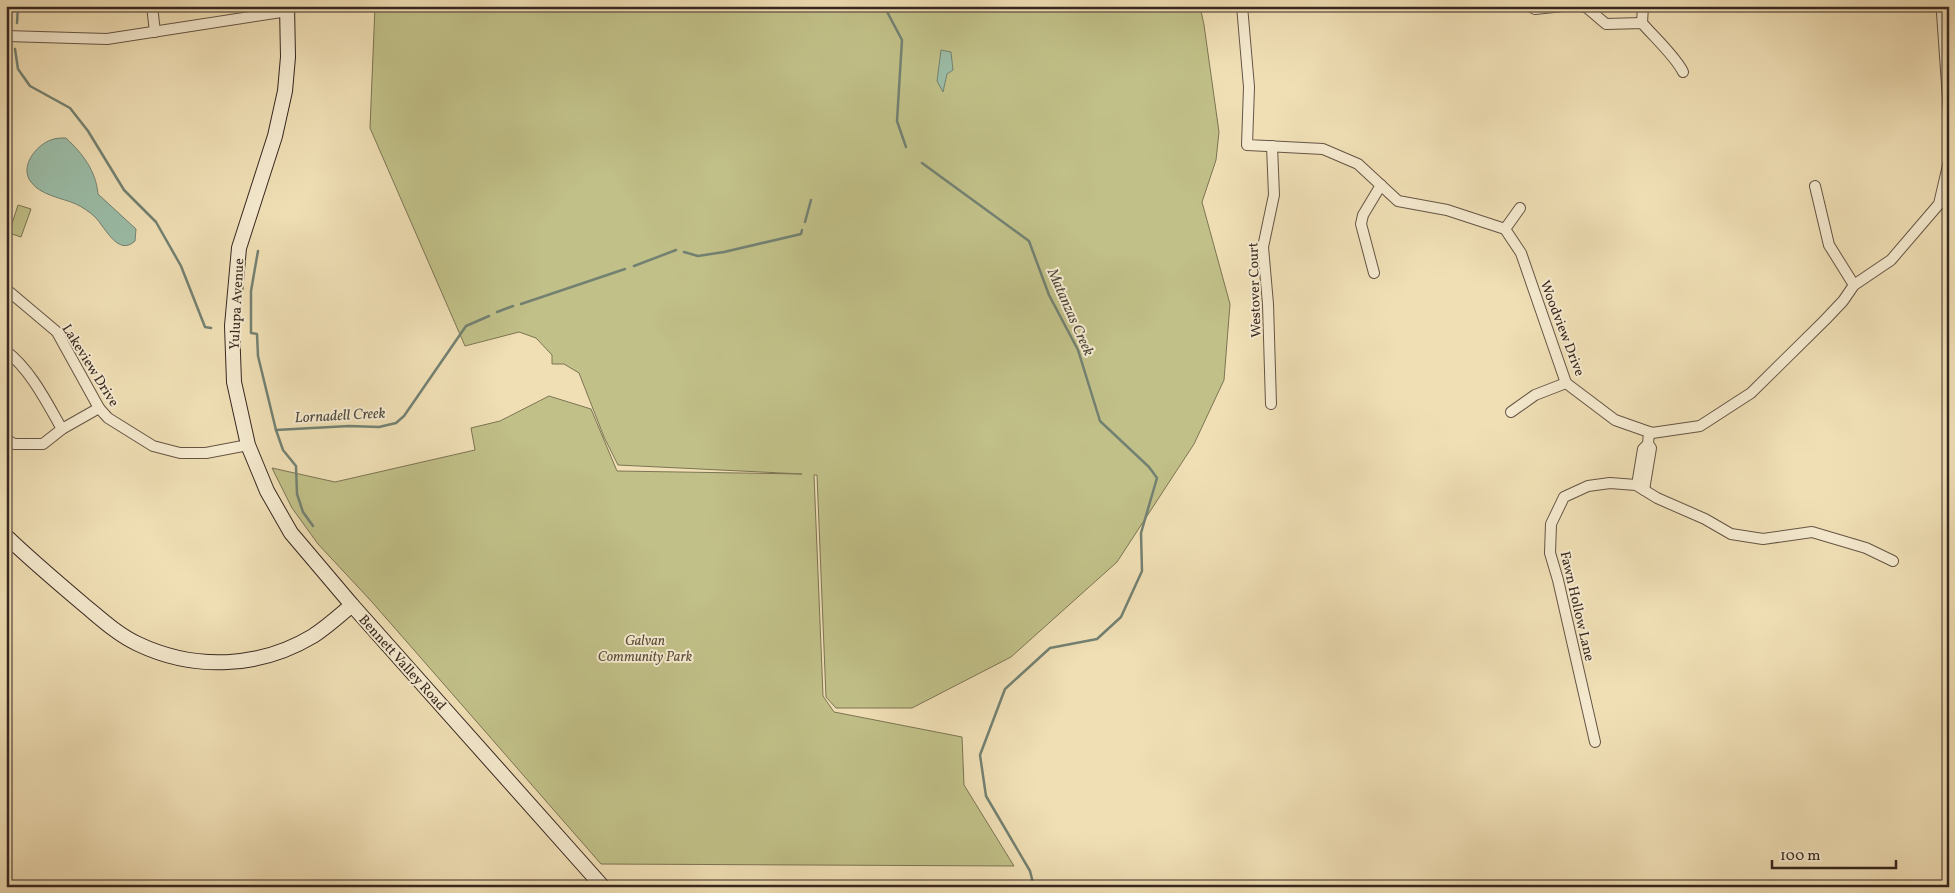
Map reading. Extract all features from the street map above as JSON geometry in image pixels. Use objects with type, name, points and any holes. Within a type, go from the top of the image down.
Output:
[{"type":"street","points":[[152,6],[158,32]]},
{"type":"street","points":[[158,6],[158,32]]},
{"type":"street","points":[[1242,6],[1249,87],[1247,145],[1324,149],[1358,164],[1398,201],[1447,210],[1505,229],[1520,208]]},
{"type":"street","points":[[1529,6],[1535,9],[1563,6]]},
{"type":"street","points":[[1581,6],[1586,7],[1606,24],[1642,23]]},
{"type":"street","points":[[1643,6],[1642,23],[1678,62],[1683,72]]},
{"type":"street","points":[[6,36],[107,38],[158,32],[288,8]]},
{"type":"street","name":"Yulupa Avenue","points":[[288,8],[288,57],[285,91],[275,136],[239,248],[232,326],[234,382],[248,445],[267,491],[291,533],[352,605]]},
{"type":"street","points":[[1942,13],[1949,113]]},
{"type":"street","name":"Westover Court","points":[[1271,404],[1264,247],[1274,195],[1272,146]]},
{"type":"street","name":"Woodview Drive","points":[[1505,229],[1521,253],[1566,383],[1614,420],[1649,432],[1700,426],[1751,393],[1843,301],[1854,285],[1891,260],[1939,204],[1949,161]]},
{"type":"street","points":[[1374,273],[1361,224],[1363,214],[1381,185]]},
{"type":"street","points":[[1815,186],[1829,245],[1854,285]]},
{"type":"street","name":"Lakeview Drive","points":[[6,288],[58,332],[99,408],[108,418],[153,446],[180,454],[206,453],[248,445]]},
{"type":"street","points":[[6,351],[15,358],[40,392],[62,429]]},
{"type":"street","points":[[1511,412],[1535,395],[1566,383]]},
{"type":"street","points":[[6,439],[14,444],[43,444],[62,429],[99,408]]},
{"type":"street","points":[[1640,488],[1643,449],[1648,444],[1649,432]]},
{"type":"street","name":"Fawn Hollow Lane","points":[[1595,742],[1558,580],[1550,553],[1551,524],[1564,497],[1588,486],[1610,483],[1640,488],[1657,498],[1705,519],[1730,534],[1764,539],[1812,532],[1866,548],[1893,561]]},
{"type":"street","name":"Bennett Valley Road","points":[[6,536],[31,561],[104,621],[137,644],[174,658],[207,663],[239,662],[288,649],[314,635],[352,605],[602,887]]},
{"type":"green space","name":"Galvan Community Park","points":[[375,6],[1200,6],[1219,132],[1216,160],[1202,202],[1230,304],[1224,380],[1194,444],[1117,562],[1011,657],[912,708],[836,708],[826,697],[817,475],[814,475],[823,696],[834,712],[962,737],[964,785],[1014,866],[601,864],[372,602],[318,544],[292,508],[272,468],[335,482],[475,450],[471,428],[500,421],[549,396],[591,409],[617,471],[802,474],[618,465],[604,437],[579,373],[564,364],[552,364],[552,355],[536,338],[519,332],[465,346],[370,128]]},
{"type":"green space","points":[[18,205],[31,209],[21,237],[9,233]]},
{"type":"shaded area","points":[[941,50],[951,52],[953,70],[947,74],[943,92],[937,81]]},
{"type":"shaded area","points":[[56,138],[66,138],[88,163],[95,178],[98,194],[136,229],[135,241],[129,245],[123,245],[112,239],[95,217],[86,210],[76,204],[40,190],[31,182],[27,170],[31,157],[45,143]]},
{"type":"waterway","name":"Lornadell Creek","points":[[17,23],[18,6]]},
{"type":"waterway","name":"Matanzas Creek","points":[[884,6],[902,40],[897,121],[906,147]]},
{"type":"waterway","name":"Lornadell Creek","points":[[15,49],[18,69],[30,86],[70,108],[88,131],[124,190],[156,222],[181,266],[205,327],[211,328]]},
{"type":"waterway","name":"Matanzas Creek","points":[[922,163],[1029,241],[1049,295],[1078,350],[1100,421],[1149,467],[1157,478],[1141,533],[1142,571],[1121,617],[1097,639],[1050,648],[1005,689],[980,755],[986,796],[1030,871],[1034,887]]},
{"type":"waterway","points":[[805,222],[811,200]]},
{"type":"waterway","points":[[684,252],[698,256],[724,252],[801,234],[802,230]]},
{"type":"waterway","points":[[634,266],[676,250]]},
{"type":"waterway","name":"Lornadell Creek","points":[[258,251],[251,291],[251,333],[257,334],[258,356],[276,430],[349,426],[379,427],[396,423],[404,416],[466,326],[489,316]]},
{"type":"waterway","points":[[521,304],[625,269]]},
{"type":"waterway","points":[[497,312],[513,306]]},
{"type":"waterway","points":[[276,430],[283,450],[296,466],[297,494],[303,512],[313,526]]}]
